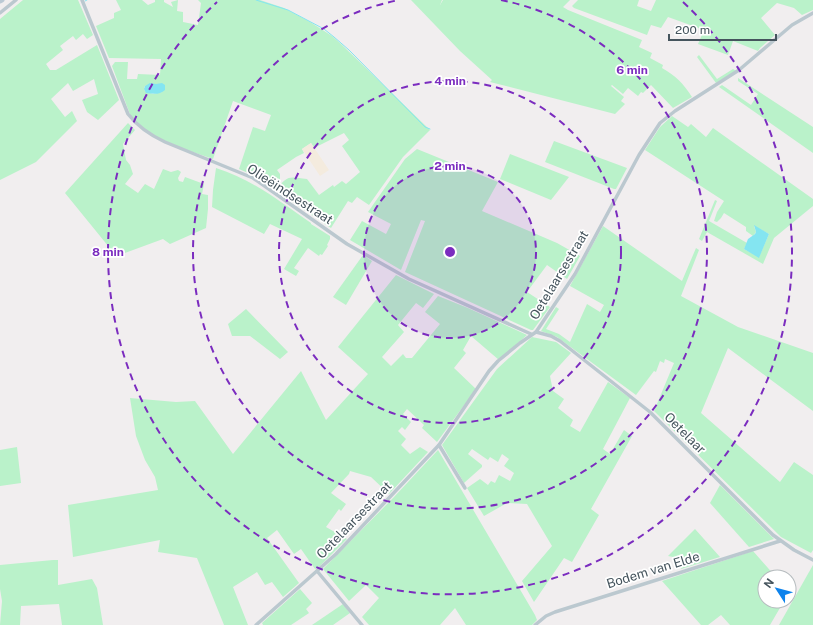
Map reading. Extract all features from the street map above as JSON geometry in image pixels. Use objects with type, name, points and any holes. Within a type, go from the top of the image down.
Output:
[{"type":"street","points":[[0,13],[16,0]]},
{"type":"street","name":"Olieëindsestraat","points":[[82,0],[128,114],[135,123],[144,130],[165,142],[252,178],[347,244],[409,279],[532,334]]},
{"type":"street","name":"Oetelaarsestraat","points":[[256,625],[336,554],[439,445],[489,371],[498,361],[536,332],[575,274],[639,155],[660,123],[675,111],[739,70],[792,25],[813,13]]},
{"type":"street","name":"Oetelaar","points":[[536,332],[551,336],[560,341],[650,412],[780,541],[813,559]]},
{"type":"street","points":[[439,445],[465,488]]},
{"type":"street","name":"Bodem van Elde","points":[[535,625],[546,616],[555,612],[780,541]]},
{"type":"street","points":[[317,571],[360,625]]},
{"type":"green space","points":[[23,0],[78,0],[93,35],[87,39],[83,34],[76,40],[73,36],[60,46],[63,50],[46,64],[50,70],[56,70],[97,45],[119,100],[98,120],[87,112],[82,100],[98,94],[94,79],[73,91],[68,83],[51,99],[65,117],[72,111],[77,121],[36,162],[0,180],[0,19]]},
{"type":"green space","points":[[116,0],[142,0],[148,5],[155,2],[155,0],[164,0],[164,2],[173,7],[171,2],[178,0],[177,11],[183,12],[183,22],[198,25],[201,3],[198,0],[260,0],[284,8],[332,36],[430,130],[403,157],[369,205],[357,197],[352,203],[348,201],[331,228],[275,190],[288,178],[292,177],[307,179],[319,195],[333,185],[334,187],[342,181],[346,184],[360,172],[342,146],[349,140],[344,133],[314,148],[311,143],[302,149],[304,153],[277,170],[280,174],[280,182],[273,189],[255,176],[239,169],[253,127],[265,131],[271,115],[233,101],[213,159],[178,147],[150,135],[131,117],[112,66],[115,62],[128,62],[127,79],[137,79],[138,74],[160,75],[161,59],[109,58],[96,26],[114,18],[114,13],[121,10]],"holes":[[[156,84],[162,92],[153,94],[145,91],[145,86]]]},
{"type":"green space","points":[[411,0],[442,0],[440,5],[443,0],[570,0],[563,7],[642,40],[639,47],[652,53],[650,58],[663,65],[662,68],[679,80],[692,97],[673,108],[651,85],[638,96],[628,88],[623,94],[612,85],[611,86],[624,97],[621,101],[625,104],[615,114],[490,82],[492,80],[460,51]]},
{"type":"green space","points":[[578,0],[639,0],[637,6],[651,11],[656,0],[813,0],[813,10],[802,15],[794,8],[777,3],[761,18],[775,35],[758,51],[733,41],[728,55],[698,44],[704,30],[668,17],[661,28],[651,25],[647,35],[574,8],[572,6]]},
{"type":"green space","points":[[699,55],[717,79],[733,69],[736,71],[716,83],[697,57]]},
{"type":"green space","points":[[738,78],[813,127],[813,153],[719,87],[722,85],[751,105],[758,94],[738,81]]},
{"type":"green space","points":[[672,116],[688,127],[691,124],[706,137],[713,128],[813,199],[813,206],[774,238],[763,264],[707,232],[702,241],[699,239],[715,200],[717,201],[709,221],[747,243],[744,249],[759,257],[769,234],[754,226],[756,232],[753,236],[746,231],[746,227],[724,213],[717,222],[714,221],[717,212],[724,201],[645,150],[660,127]]},
{"type":"green space","points":[[128,123],[135,130],[123,144],[126,160],[130,165],[133,174],[125,184],[138,193],[145,184],[154,189],[163,169],[171,172],[178,170],[181,172],[178,178],[179,181],[183,182],[185,177],[204,184],[202,194],[208,195],[208,209],[206,228],[170,244],[163,239],[114,257],[113,252],[65,193]]},
{"type":"green space","points":[[554,141],[627,168],[616,189],[545,162]]},
{"type":"green space","points":[[417,149],[498,182],[482,211],[557,243],[580,256],[567,279],[547,265],[527,292],[550,307],[533,330],[405,272],[425,221],[421,220],[401,270],[350,240],[362,221],[386,234],[391,224],[368,212],[405,159]]},
{"type":"green space","points":[[510,154],[569,177],[551,200],[500,179]]},
{"type":"green space","points":[[216,168],[242,178],[254,185],[330,236],[328,246],[322,255],[320,254],[319,256],[308,248],[294,268],[299,271],[296,276],[284,269],[302,239],[270,224],[264,234],[212,207]]},
{"type":"green space","points":[[603,226],[682,281],[696,248],[699,250],[681,296],[738,327],[813,353],[813,411],[728,348],[701,413],[780,482],[794,462],[813,475],[813,550],[811,553],[781,537],[654,411],[674,363],[665,359],[664,363],[660,361],[656,372],[654,371],[636,395],[557,337],[541,331],[556,307],[559,309],[546,329],[559,334],[570,342],[587,304],[600,312],[604,305],[570,286]]},
{"type":"green space","points":[[363,255],[372,261],[346,305],[333,297]]},
{"type":"green space","points":[[396,275],[434,294],[423,308],[416,303],[398,325],[404,332],[382,357],[391,366],[403,354],[406,358],[412,358],[440,324],[425,312],[438,296],[527,335],[499,360],[471,336],[463,350],[466,353],[454,368],[476,389],[437,442],[422,428],[424,425],[407,409],[403,414],[411,422],[405,430],[402,427],[398,431],[406,439],[401,445],[410,454],[420,447],[428,452],[389,494],[371,477],[350,471],[349,474],[331,493],[346,504],[341,511],[339,509],[326,527],[347,539],[320,566],[315,569],[301,549],[294,554],[277,530],[267,538],[299,583],[283,597],[272,582],[265,585],[257,572],[233,587],[248,625],[224,625],[197,558],[158,552],[160,540],[73,557],[68,505],[158,490],[155,477],[145,460],[136,436],[130,398],[176,402],[195,401],[233,454],[301,371],[326,420],[368,374],[338,347]]},
{"type":"green space","points":[[246,309],[288,352],[280,359],[250,336],[232,336],[228,324]]},
{"type":"green space","points":[[532,337],[556,342],[571,353],[550,376],[553,391],[564,399],[558,408],[573,420],[570,426],[580,432],[608,382],[630,398],[603,449],[610,454],[624,430],[632,436],[591,509],[599,515],[572,562],[564,558],[534,602],[522,581],[552,546],[527,504],[507,503],[484,516],[467,488],[480,479],[488,485],[491,481],[495,483],[499,475],[510,481],[514,473],[504,466],[509,459],[502,454],[498,462],[490,457],[488,460],[472,449],[468,454],[482,465],[482,467],[464,483],[442,445],[497,369]]},
{"type":"green space","points":[[17,447],[21,483],[0,486],[0,450]]},
{"type":"green space","points":[[438,450],[535,615],[537,620],[532,625],[466,625],[455,608],[440,625],[369,625],[362,617],[379,598],[366,585],[349,601],[323,569]]},
{"type":"green space","points":[[720,485],[774,539],[749,547],[710,503]]},
{"type":"green space","points":[[695,529],[720,557],[681,569],[683,559],[668,556]]},
{"type":"green space","points":[[753,551],[769,569],[757,569],[757,609],[779,609],[770,625],[730,625],[721,615],[708,625],[701,625],[662,581]]},
{"type":"green space","points":[[58,560],[58,585],[92,579],[97,588],[103,625],[62,625],[59,604],[21,606],[20,625],[0,625],[2,601],[0,589],[0,565]]},
{"type":"green space","points":[[813,565],[813,625],[779,625],[788,609],[797,609],[797,593]]},
{"type":"green space","points":[[300,589],[312,603],[306,609],[309,613],[291,625],[263,625],[262,623]]},
{"type":"green space","points":[[343,604],[350,613],[333,625],[312,625]]},
{"type":"sand","points":[[311,143],[329,170],[320,176],[302,149]]},
{"type":"water","points":[[150,83],[162,83],[165,85],[165,90],[154,94],[146,93],[144,89],[145,86]]},
{"type":"water","points":[[754,225],[769,234],[759,258],[744,249],[748,239],[756,232]]},
{"type":"waterway","points":[[256,0],[288,10],[324,29],[349,50],[425,127],[430,129]]}]
